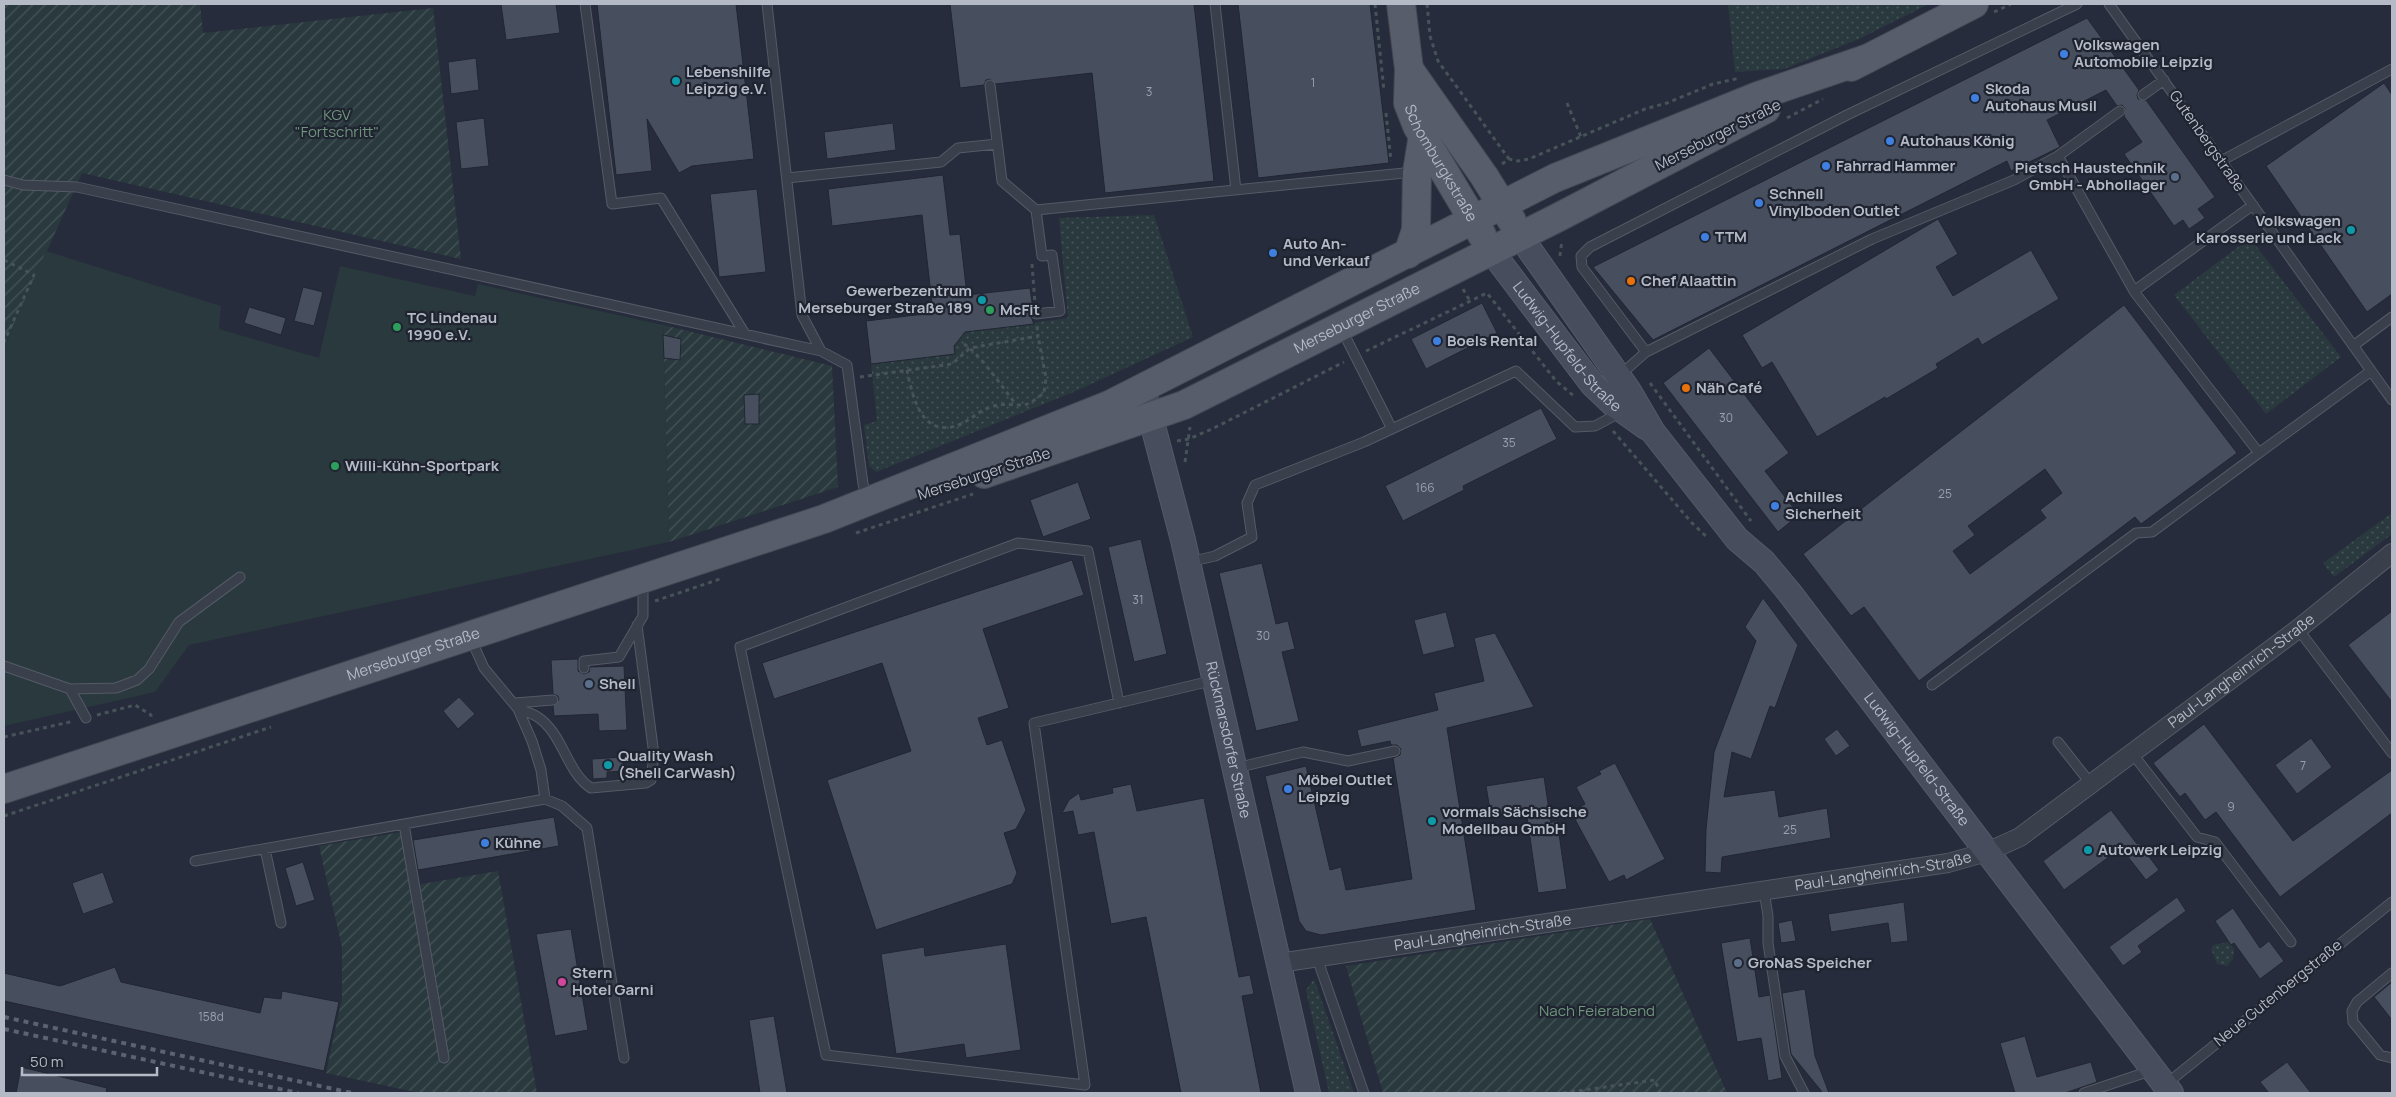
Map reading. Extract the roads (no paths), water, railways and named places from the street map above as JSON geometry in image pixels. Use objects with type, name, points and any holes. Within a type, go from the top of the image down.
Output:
[{"type":"main road","name":"Schomburgkstraße","points":[[1401,4],[1409,69],[1408,103],[1423,136],[1492,252]]},
{"type":"main road","name":"Merseburger Straße","points":[[824,519],[916,497],[1184,406],[1492,252],[1974,4]]},
{"type":"main road","name":"Merseburger Straße","points":[[4,789],[824,519],[868,500],[1074,421],[1143,388],[1555,178],[1758,96],[1866,59]]},
{"type":"main road","name":"Schomburgkstraße","points":[[1409,69],[1502,204],[1520,236]]},
{"type":"main road","points":[[1408,254],[1417,218],[1405,172],[1423,136]]},
{"type":"main road","name":"Ludwig-Hupfeld-Straße","points":[[1520,236],[1627,370],[1653,432],[1737,539],[1764,562],[1783,584],[2163,1083]]},
{"type":"main road","name":"Ludwig-Hupfeld-Straße","points":[[1492,252],[1592,384],[1612,404],[1614,417],[1653,432]]},
{"type":"main road","name":"Rückmarsdorfer Straße","points":[[1143,388],[1188,562],[1308,1093]]},
{"type":"street","name":"Paul-Langheinrich-Straße","points":[[1279,963],[1948,863],[1987,852],[2020,837],[2298,629],[2392,553]]},
{"type":"lane","points":[[585,4],[612,204],[662,198],[745,334]]},
{"type":"lane","points":[[767,4],[802,315],[821,351]]},
{"type":"lane","points":[[1215,4],[1236,190]]},
{"type":"lane","points":[[1646,352],[1582,267],[1581,256],[1590,247],[1855,110],[2077,4]]},
{"type":"lane","name":"Gutenbergstraße","points":[[2109,4],[2392,400]]},
{"type":"lane","points":[[2221,161],[2392,70]]},
{"type":"lane","points":[[2143,96],[2164,80]]},
{"type":"lane","points":[[990,85],[1002,181],[1036,210],[1042,256],[1052,255],[1060,311],[1036,314]]},
{"type":"lane","points":[[1627,370],[1646,352],[1872,239],[2014,180],[2058,156],[2120,111]]},
{"type":"lane","points":[[787,178],[941,162],[958,148],[997,144]]},
{"type":"lane","points":[[2058,156],[2134,291],[2259,453]]},
{"type":"lane","points":[[1036,210],[1405,172]]},
{"type":"lane","points":[[4,180],[23,185],[78,187],[821,351],[848,365],[863,484],[868,500]]},
{"type":"lane","points":[[2134,291],[2253,206]]},
{"type":"lane","points":[[2353,346],[2392,317]]},
{"type":"lane","points":[[1340,328],[1392,429]]},
{"type":"lane","points":[[1188,562],[1215,556],[1252,537],[1247,503],[1255,485],[1392,429],[1516,371],[1575,427],[1595,426],[1614,417]]},
{"type":"lane","points":[[1932,685],[2136,533],[2152,532],[2371,371]]},
{"type":"lane","points":[[1119,703],[1088,551],[1018,543],[740,648],[826,1055],[1085,1085],[1034,723],[1119,703],[1215,680]]},
{"type":"lane","points":[[4,666],[70,689],[116,688],[137,680],[149,669],[179,622],[240,576]]},
{"type":"lane","points":[[584,668],[584,661],[618,656],[643,616],[642,580]]},
{"type":"lane","points":[[516,706],[542,720],[555,737],[578,776],[591,788],[646,783],[651,780],[654,755],[637,625]]},
{"type":"lane","points":[[2298,629],[2392,753]]},
{"type":"lane","points":[[470,637],[484,668],[516,706],[532,741],[541,770],[545,799]]},
{"type":"lane","points":[[70,689],[86,718]]},
{"type":"lane","points":[[516,706],[553,700]]},
{"type":"lane","points":[[2058,742],[2091,784]]},
{"type":"lane","points":[[1235,768],[1303,752],[1348,761],[1396,751]]},
{"type":"lane","points":[[2132,753],[2197,837],[2215,842],[2291,942]]},
{"type":"lane","points":[[195,861],[545,799],[562,806],[587,828],[624,1058]]},
{"type":"lane","points":[[404,824],[444,1058]]},
{"type":"lane","points":[[265,849],[281,922]]},
{"type":"lane","points":[[1764,891],[1768,916],[1768,942],[1785,1056],[1804,1093]]},
{"type":"lane","name":"Neue Gutenbergstraße","points":[[2163,1083],[2392,902]]},
{"type":"lane","points":[[1317,958],[1364,1093]]},
{"type":"lane","points":[[2392,973],[2356,1002],[2352,1011],[2353,1022],[2380,1055],[2392,1058]]},
{"type":"lane","points":[[2084,1093],[2163,1083]]},
{"type":"railway","points":[[4,1017],[352,1093]]},
{"type":"railway","points":[[4,1029],[298,1093]]},
{"type":"place","name":"Volkswagen Automobile Leipzig","points":[[2064,54]]},
{"type":"place","name":"Lebenshilfe Leipzig e.V.","points":[[676,81]]},
{"type":"place","name":"Skoda Autohaus Musil","points":[[1975,98]]},
{"type":"place","name":"Autohaus König","points":[[1890,141]]},
{"type":"place","name":"Fahrrad Hammer","points":[[1826,166]]},
{"type":"place","name":"Pietsch Haustechnik GmbH - Abhollager","points":[[2175,177]]},
{"type":"place","name":"Schnell Vinylboden Outlet","points":[[1759,203]]},
{"type":"place","name":"Volkswagen Karosserie und Lack","points":[[2351,230]]},
{"type":"place","name":"TTM","points":[[1705,237]]},
{"type":"place","name":"Auto An- und Verkauf","points":[[1273,253]]},
{"type":"place","name":"Chef Alaattin","points":[[1631,281]]},
{"type":"place","name":"Gewerbezentrum Merseburger Straße 189","points":[[982,300]]},
{"type":"place","name":"McFit","points":[[990,310]]},
{"type":"place","name":"TC Lindenau 1990 e.V.","points":[[397,327]]},
{"type":"place","name":"Boels Rental","points":[[1437,341]]},
{"type":"place","name":"Näh Café","points":[[1686,388]]},
{"type":"place","name":"Willi-Kühn-Sportpark","points":[[335,466]]},
{"type":"place","name":"Achilles Sicherheit","points":[[1775,506]]},
{"type":"place","name":"Shell","points":[[589,684]]},
{"type":"place","name":"Quality Wash (Shell CarWash)","points":[[608,765]]},
{"type":"place","name":"Möbel Outlet Leipzig","points":[[1288,789]]},
{"type":"place","name":"vormals Sächsische Modellbau GmbH","points":[[1432,821]]},
{"type":"place","name":"Kühne","points":[[485,843]]},
{"type":"place","name":"Autowerk Leipzig","points":[[2088,850]]},
{"type":"place","name":"GroNaS Speicher","points":[[1738,963]]},
{"type":"place","name":"Stern Hotel Garni","points":[[562,982]]},
{"type":"park label","name":"KGV \"Fortschritt\"","points":[[337,124]]},
{"type":"park label","name":"Nach Feierabend","points":[[1597,1011]]}]
